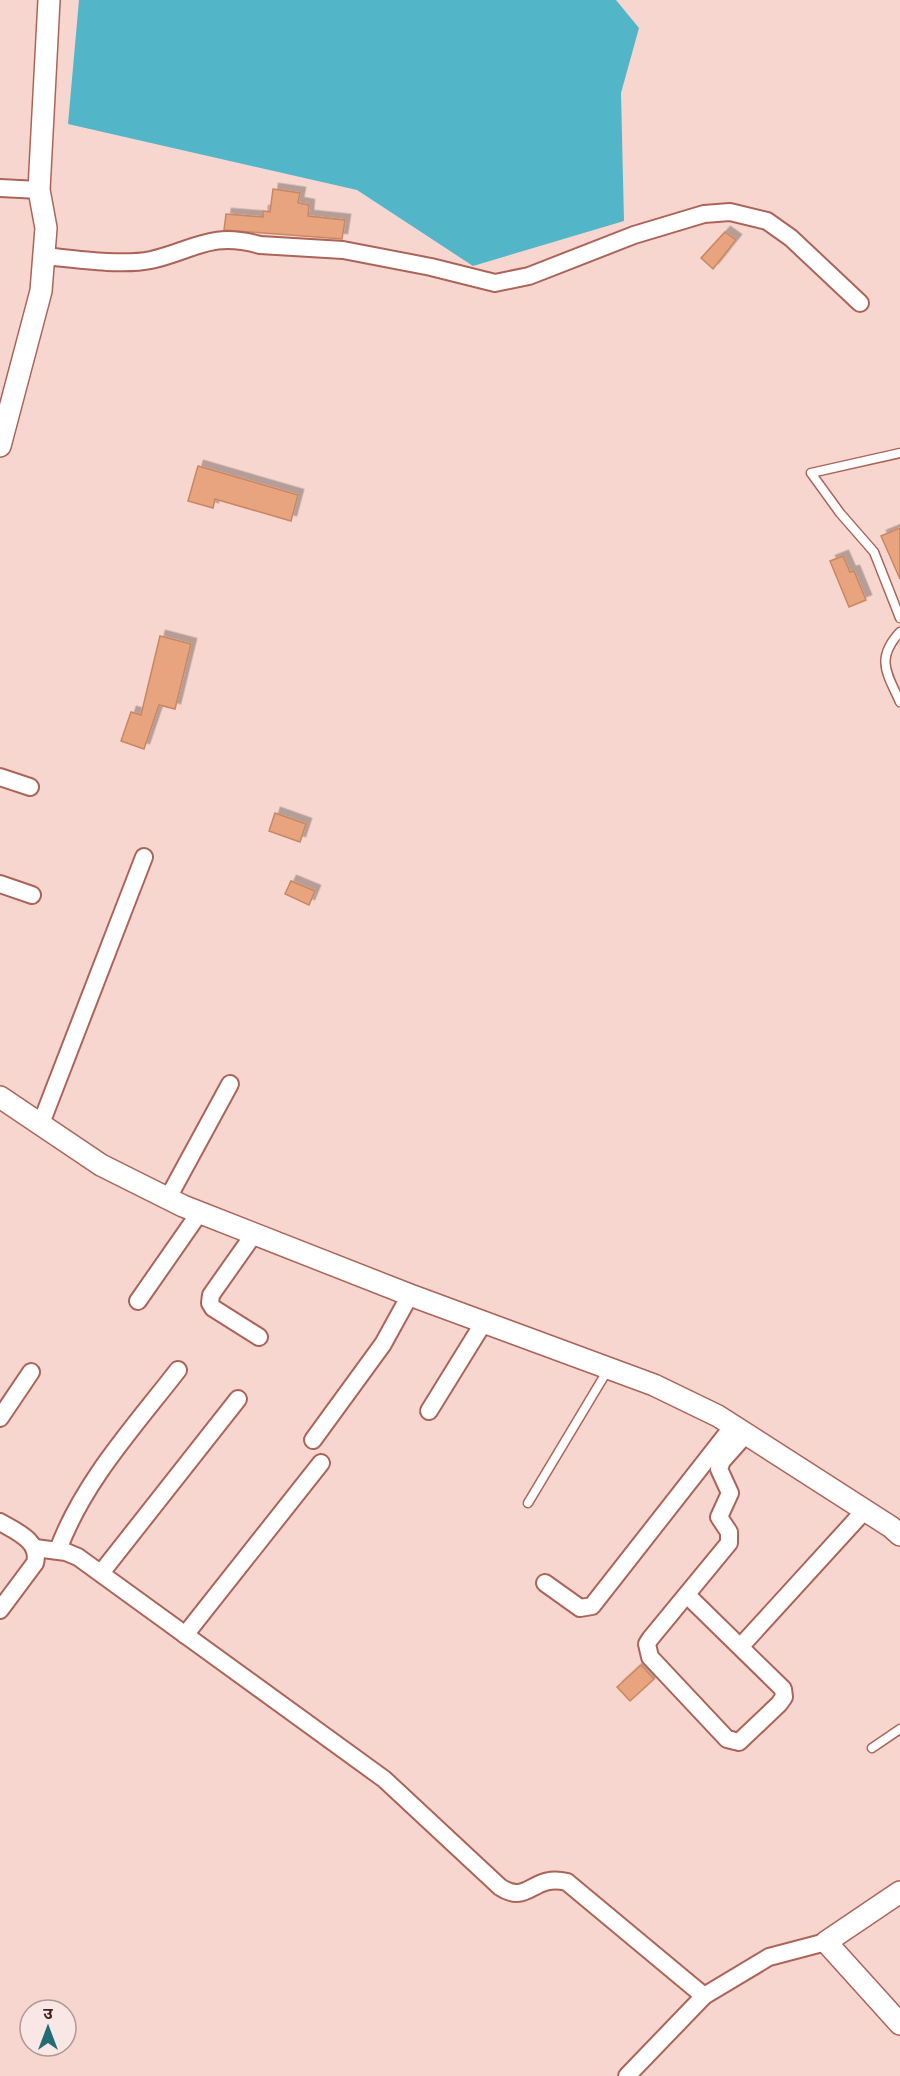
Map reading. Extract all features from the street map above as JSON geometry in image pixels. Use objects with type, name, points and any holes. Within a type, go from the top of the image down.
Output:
[{"type":"street","points":[[0,446],[41,291],[46,228],[44,206],[39,190],[49,0]]},
{"type":"street","points":[[0,188],[39,190]]},
{"type":"street","points":[[44,256],[103,261],[150,260],[209,240],[247,242],[260,245],[343,250],[495,283],[529,276],[634,235],[705,214],[730,212],[767,220],[791,238],[860,303]]},
{"type":"street","points":[[0,777],[30,787]]},
{"type":"street","points":[[40,1126],[144,857]]},
{"type":"street","points":[[0,884],[32,894]]},
{"type":"street","points":[[168,1198],[230,1084]]},
{"type":"street","points":[[0,1097],[101,1165],[168,1198],[410,1295],[654,1384],[739,1430],[865,1510],[900,1535]]},
{"type":"street","points":[[138,1301],[200,1212]]},
{"type":"street","points":[[254,1234],[211,1295],[210,1302],[213,1308],[259,1337]]},
{"type":"street","points":[[313,1440],[382,1344],[410,1295]]},
{"type":"street","points":[[429,1411],[484,1322]]},
{"type":"street","points":[[58,1550],[76,1507],[91,1484],[178,1370]]},
{"type":"street","points":[[0,1418],[31,1372]]},
{"type":"street","points":[[101,1573],[238,1400]]},
{"type":"street","points":[[545,1583],[580,1608],[592,1606],[739,1430]]},
{"type":"street","points":[[687,1595],[778,1681],[783,1689],[784,1697],[745,1737],[733,1742],[647,1652],[650,1639],[729,1543],[729,1532],[719,1517],[730,1493],[719,1469],[739,1430]]},
{"type":"street","points":[[185,1635],[321,1463]]},
{"type":"street","points":[[741,1646],[865,1510]]},
{"type":"street","points":[[0,1522],[29,1540],[35,1548],[35,1563],[0,1610]]},
{"type":"street","points":[[35,1548],[58,1550],[78,1557],[384,1779],[500,1887],[516,1894],[542,1881],[554,1878],[567,1882],[704,1996]]},
{"type":"street","points":[[627,2076],[704,1996],[769,1957],[826,1941],[900,1892]]},
{"type":"street","points":[[826,1941],[900,2024]]},
{"type":"lane","points":[[900,453],[811,473],[840,513],[874,552],[900,618]]},
{"type":"lane","points":[[900,632],[889,645],[884,665],[900,702]]},
{"type":"lane","points":[[528,1503],[609,1368]]},
{"type":"lane","points":[[872,1748],[900,1729]]},
{"type":"water","points":[[79,0],[616,0],[639,28],[621,93],[624,221],[473,266],[357,190],[68,124]]},
{"type":"building","points":[[273,189],[300,193],[298,203],[309,205],[308,216],[345,220],[342,239],[224,230],[226,214],[263,217],[263,211],[270,212]]},
{"type":"building","points":[[725,232],[736,240],[713,269],[701,258]]},
{"type":"building","points":[[198,466],[298,495],[291,521],[215,499],[213,508],[188,501]]},
{"type":"building","points":[[900,528],[900,579],[881,536]]},
{"type":"building","points":[[843,556],[850,572],[854,571],[866,600],[849,607],[830,561]]},
{"type":"building","points":[[160,636],[191,644],[175,709],[159,705],[144,749],[121,741],[131,712],[141,715]]},
{"type":"building","points":[[275,813],[306,824],[300,842],[269,831]]},
{"type":"building","points":[[291,881],[315,891],[309,905],[285,894]]},
{"type":"building","points":[[641,1665],[654,1679],[630,1701],[617,1687]]}]
